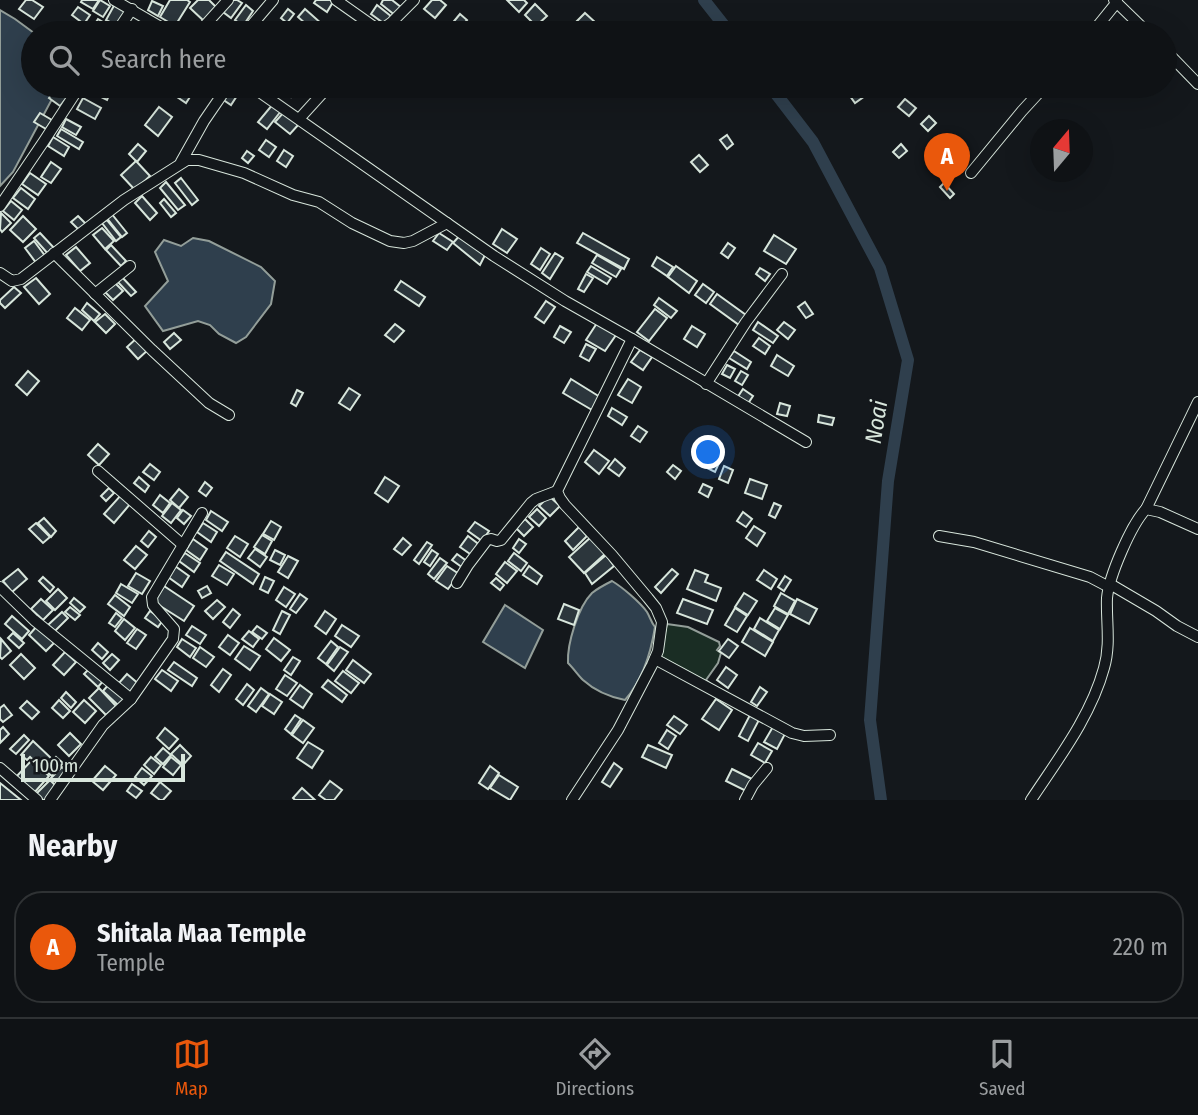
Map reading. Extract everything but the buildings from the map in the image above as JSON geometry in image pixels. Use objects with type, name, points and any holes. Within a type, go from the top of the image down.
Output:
[{"type":"street","points":[[114,0],[152,21]]},
{"type":"street","points":[[209,21],[228,0]]},
{"type":"street","points":[[255,21],[273,0]]},
{"type":"street","points":[[336,0],[364,21]]},
{"type":"street","points":[[394,21],[414,0]]},
{"type":"street","points":[[1101,21],[1116,1],[1136,21]]},
{"type":"street","points":[[124,21],[132,9]]},
{"type":"street","points":[[1177,62],[1198,84]]},
{"type":"street","points":[[0,206],[72,98]]},
{"type":"street","points":[[181,162],[220,98]]},
{"type":"street","points":[[268,98],[494,256],[565,301],[806,442]]},
{"type":"street","points":[[299,120],[318,98]]},
{"type":"street","points":[[971,173],[1034,98]]},
{"type":"street","points":[[0,273],[12,281],[17,281],[124,200],[187,159],[244,173],[293,195],[319,202],[352,223],[390,241],[413,242],[447,223]]},
{"type":"street","points":[[54,253],[209,403],[229,415]]},
{"type":"street","points":[[95,294],[130,266]]},
{"type":"street","points":[[706,384],[746,322],[782,274]]},
{"type":"street","points":[[574,799],[618,730],[655,659],[660,640],[662,622],[656,608],[559,498],[557,491],[632,339]]},
{"type":"street","points":[[1032,800],[1078,727],[1095,692],[1108,648],[1109,585],[1132,529],[1146,509],[1198,402]]},
{"type":"street","points":[[98,471],[183,545]]},
{"type":"street","points":[[457,583],[487,540],[501,540],[531,503],[557,491]]},
{"type":"street","points":[[1146,509],[1160,512],[1198,529]]},
{"type":"street","points":[[50,800],[103,724],[131,699],[173,639],[174,629],[151,601],[202,513]]},
{"type":"street","points":[[939,536],[974,542],[1090,577],[1156,611],[1198,637]]},
{"type":"street","points":[[0,587],[34,620],[131,699]]},
{"type":"street","points":[[655,659],[792,733],[804,736],[830,735]]},
{"type":"street","points":[[0,768],[37,800]]},
{"type":"street","points":[[744,800],[767,768]]},
{"type":"green space","points":[[667,624],[688,627],[719,642],[717,650],[721,653],[718,663],[706,680],[712,685],[659,656]]},
{"type":"water","points":[[0,10],[21,23],[21,98],[53,98],[13,172],[0,186]]},
{"type":"water","points":[[193,238],[209,241],[261,267],[275,281],[271,304],[246,337],[236,343],[219,334],[210,325],[198,321],[163,331],[145,306],[168,281],[155,252],[164,240],[181,246]]},
{"type":"water","points":[[612,581],[640,604],[655,627],[645,666],[625,700],[592,687],[568,663],[571,636],[582,607],[592,593]]},
{"type":"water","points":[[505,605],[543,630],[525,668],[483,642]]},
{"type":"waterway","name":"Noai","points":[[704,0],[721,21]]},
{"type":"waterway","name":"Noai","points":[[779,98],[813,142],[880,268],[908,360],[888,481],[870,720],[881,800]]},
{"type":"place","name":"Shitala Maa Temple","points":[[947,191]]}]
